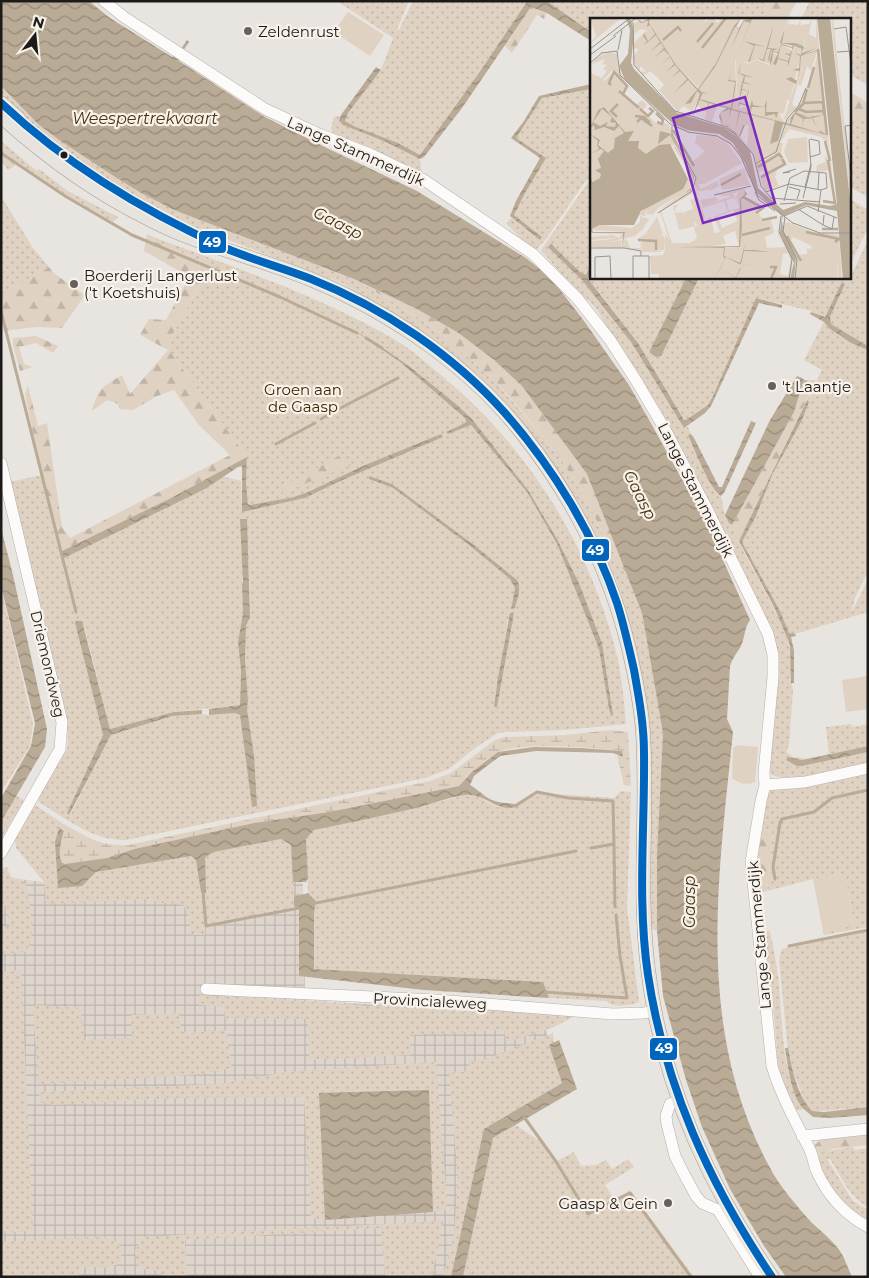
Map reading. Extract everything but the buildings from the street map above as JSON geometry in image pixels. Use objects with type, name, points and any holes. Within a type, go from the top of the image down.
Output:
[{"type":"main road","points":[[1,103],[46,142],[106,186],[146,209],[231,251]]},
{"type":"main road","points":[[1,116],[58,163],[116,202],[170,230],[203,244],[231,251],[313,280],[335,290],[370,308],[432,348],[461,371],[506,414],[522,433],[558,484],[593,544],[617,604],[631,657],[643,729],[644,930],[648,974],[655,1011],[679,1100],[697,1147],[723,1200],[745,1239],[772,1277]]},
{"type":"street","name":"Lange Stammerdijk","points":[[104,1],[124,17],[265,109],[321,135],[370,154],[424,180],[531,252],[577,298],[610,340],[667,433],[706,507],[768,634],[774,655],[764,773],[766,785],[762,793],[751,862],[772,1066],[778,1087],[811,1152],[816,1171],[838,1205],[847,1214],[868,1227]]},
{"type":"street","name":"Driemondweg","points":[[1,463],[62,722],[60,749],[1,852]]},
{"type":"street","points":[[766,785],[804,782],[868,768]]},
{"type":"street","name":"Provincialeweg","points":[[206,989],[436,1000],[613,1014],[655,1011]]},
{"type":"street","points":[[679,1100],[670,1104],[666,1116],[675,1156],[696,1196],[702,1203],[718,1210],[760,1277]]},
{"type":"street","points":[[802,1136],[868,1129]]},
{"type":"shaded area","points":[[300,835],[304,907],[305,1000],[544,1016],[548,1037],[489,1134],[457,1277],[1,1277],[1,884],[19,879],[68,885]]},
{"type":"green space","points":[[341,1],[409,1],[397,29],[399,30],[413,1],[524,1],[526,3],[420,155],[345,121],[348,113],[381,70],[393,38],[340,3]]},
{"type":"green space","points":[[547,1],[767,1],[763,18],[590,18],[590,31]]},
{"type":"green space","points":[[767,1],[797,1],[788,18],[763,18]]},
{"type":"green space","points":[[810,1],[868,1],[868,85],[852,76],[852,18],[802,18]]},
{"type":"green space","points":[[531,7],[547,13],[544,19],[537,15],[512,53],[505,46]]},
{"type":"green space","points":[[348,12],[384,35],[370,56],[334,32]]},
{"type":"green space","points":[[1,86],[39,125],[141,193],[174,210],[354,279],[421,319],[439,332],[493,379],[557,453],[586,499],[604,536],[628,577],[642,613],[663,733],[657,854],[657,931],[650,928],[650,737],[637,650],[617,582],[591,525],[576,498],[533,437],[378,305],[342,283],[194,227],[117,186],[86,167],[39,132],[1,98]]},
{"type":"green space","points":[[590,89],[590,178],[584,183],[546,239],[536,250],[531,249],[506,223],[512,218],[540,240],[542,237],[514,215],[546,158],[516,138],[542,98]]},
{"type":"green space","points":[[852,93],[868,103],[868,120],[852,116]]},
{"type":"green space","points":[[341,116],[339,121],[343,125],[386,142],[420,159],[422,175],[384,154],[334,135],[331,129],[334,117]]},
{"type":"green space","points":[[852,116],[868,120],[868,197],[852,188]]},
{"type":"green space","points":[[1,141],[37,171],[39,169],[68,191],[118,217],[113,222],[66,195],[19,163],[8,170],[1,161]]},
{"type":"green space","points":[[590,179],[590,265],[586,275],[580,272],[582,280],[631,342],[684,428],[688,427],[691,434],[688,435],[717,494],[721,496],[727,519],[732,525],[783,628],[791,654],[793,689],[789,745],[786,752],[793,757],[809,759],[797,761],[788,757],[802,766],[868,752],[868,762],[793,778],[772,775],[769,767],[775,653],[662,412],[611,335],[598,311],[589,301],[579,295],[541,250]]},
{"type":"green space","points":[[1,196],[33,248],[49,267],[1,295]]},
{"type":"green space","points":[[852,200],[868,210],[868,228],[852,261]]},
{"type":"green space","points":[[147,234],[156,238],[156,242],[211,265],[173,333],[169,350],[247,457],[171,498],[62,551],[50,513],[41,473],[25,394],[28,386],[38,426],[47,423],[62,527],[70,538],[230,455],[198,424],[174,390],[157,396],[133,410],[120,409],[118,404],[107,400],[92,411],[96,397],[105,386],[122,375],[130,394],[168,350],[140,335],[149,319],[166,320],[188,276],[144,251]]},
{"type":"green space","name":"Groen aan de Gaasp","points":[[156,238],[246,271],[335,308],[399,342],[412,351],[474,405],[503,435],[529,468],[573,539],[591,577],[606,616],[619,664],[626,724],[564,730],[498,733],[475,748],[449,769],[425,778],[126,840],[103,837],[92,833],[70,822],[39,802],[38,799],[67,749],[67,723],[10,482],[42,475],[60,550],[62,551],[62,558],[205,489],[222,476],[241,481],[242,511],[305,498],[443,437],[441,434],[294,497],[248,504],[246,482],[247,457],[169,350],[173,333],[211,265],[156,242]],"holes":[[[356,332],[409,366],[456,404],[472,419],[528,490],[557,539],[579,583],[602,643],[613,715],[611,716],[609,709],[599,649],[557,544],[527,492],[471,425],[448,434],[447,432],[465,423],[465,418],[400,362]],[[369,477],[392,484],[474,545],[517,580],[519,590],[515,608],[511,609],[515,588],[510,579],[469,545],[393,488],[374,481]],[[249,564],[250,617],[246,626],[245,659],[247,709],[254,755],[252,806],[240,715],[235,713],[195,714],[172,716],[111,735],[70,815],[67,813],[103,735],[75,623],[85,629],[110,729],[174,712],[240,705],[241,671],[238,642],[243,613],[243,574]],[[514,613],[497,707],[495,707],[508,619]]]},
{"type":"green space","points":[[868,240],[868,346],[831,324],[830,317],[845,284],[843,282],[824,318],[811,311],[757,298],[708,405],[686,420],[684,420],[638,343],[588,279],[590,274],[590,279],[686,279],[650,350],[656,357],[661,355],[699,279],[852,279],[852,274]]},
{"type":"green space","points":[[49,267],[55,274],[85,295],[62,328],[35,327],[4,331],[1,320],[1,295]]},
{"type":"green space","points":[[354,279],[417,309],[457,332],[493,359],[522,386],[587,474],[628,577],[604,536],[586,499],[557,453],[493,379],[439,332],[421,319]]},
{"type":"green space","points":[[824,322],[828,327],[850,342],[868,350],[868,571],[855,598],[851,613],[868,580],[868,612],[795,634],[789,633],[780,611],[742,542],[756,516],[773,473],[809,402],[807,400],[822,370],[804,360]]},
{"type":"green space","points":[[36,336],[58,346],[53,353],[36,343],[19,347],[24,364],[33,367],[20,371],[13,338]]},
{"type":"green space","points":[[804,380],[816,380],[739,541],[732,525],[794,412]]},
{"type":"green space","points":[[342,454],[351,465],[283,494],[284,487]]},
{"type":"green space","points":[[1,587],[33,724],[30,746],[1,792],[1,625],[4,618],[1,615]]},
{"type":"green space","points":[[868,676],[868,709],[846,712],[842,680]]},
{"type":"green space","points":[[851,724],[853,727],[868,724],[868,746],[829,754],[826,727]]},
{"type":"green space","points":[[612,730],[628,732],[631,786],[624,785],[617,755],[623,757],[622,751],[558,746],[522,747],[497,753],[477,768],[459,786],[329,812],[254,823],[134,849],[107,858],[65,864],[62,863],[59,857],[64,831],[59,828],[62,823],[101,842],[128,845],[430,781],[451,773],[495,740],[505,737],[565,735]]},
{"type":"green space","points":[[737,745],[758,747],[755,782],[743,783],[732,778],[733,748]]},
{"type":"green space","points":[[868,773],[868,927],[824,935],[823,931],[854,925],[845,874],[813,879],[767,891],[773,833],[762,828],[769,790]]},
{"type":"green space","points":[[621,791],[631,792],[627,908],[639,1002],[613,1005],[606,1001],[549,998],[542,982],[314,969],[314,914],[316,901],[308,893],[306,839],[314,830],[465,795],[478,795],[498,807],[518,805],[516,804],[540,793],[614,798]]},
{"type":"green space","points":[[16,796],[24,800],[1,839],[1,822]]},
{"type":"green space","points":[[35,805],[62,823],[57,833],[82,886],[96,872],[191,856],[196,860],[201,892],[206,893],[205,857],[214,852],[281,839],[291,845],[294,906],[205,924],[205,935],[193,935],[191,934],[189,916],[183,905],[179,904],[157,902],[149,899],[46,904],[44,882],[16,848],[15,840]]},
{"type":"green space","points":[[762,828],[773,833],[767,891],[759,892],[757,861]]},
{"type":"green space","points":[[7,867],[11,877],[22,880],[26,885],[32,928],[30,945],[26,952],[1,954],[1,928],[9,926],[7,906],[1,907],[1,869]]},
{"type":"green space","points":[[845,874],[854,926],[823,931],[813,879]]},
{"type":"green space","points":[[770,931],[778,976],[787,1065],[797,1097],[805,1109],[794,1111],[779,1069],[776,1066],[778,1063],[772,994],[763,938],[760,932]]},
{"type":"green space","points":[[868,931],[868,1107],[809,1112],[789,1061],[779,959],[782,949]]},
{"type":"green space","points":[[21,970],[33,1231],[1,1233],[1,972]]},
{"type":"green space","points":[[200,995],[482,1013],[484,1007],[579,1014],[552,1028],[506,1042],[504,1030],[410,1035],[411,1055],[309,1060],[308,1019],[225,1018],[224,1007],[199,1005]]},
{"type":"green space","points":[[35,1005],[81,1008],[84,1040],[132,1038],[131,1015],[179,1013],[183,1032],[226,1030],[232,1068],[193,1075],[39,1084],[33,1012]]},
{"type":"green space","points":[[553,1033],[554,1043],[550,1045],[562,1083],[484,1129],[451,1277],[443,1277],[454,1234],[458,1180],[449,1073],[469,1071],[469,1061],[481,1061]]},
{"type":"green space","points":[[436,1062],[447,1202],[445,1211],[433,1212],[429,1091],[320,1093],[325,1220],[311,1218],[304,1097],[174,1098],[53,1105],[40,1102],[39,1092],[219,1084],[286,1072]]},
{"type":"green space","points":[[516,1125],[541,1142],[557,1161],[574,1152],[581,1166],[596,1165],[606,1160],[612,1169],[628,1159],[634,1167],[605,1185],[614,1199],[630,1190],[694,1277],[463,1277],[493,1138]]},
{"type":"green space","points":[[868,1134],[868,1145],[815,1153],[814,1146],[820,1140]]},
{"type":"green space","points":[[853,1147],[854,1150],[868,1148],[868,1207],[856,1198],[830,1159],[827,1159],[853,1201],[868,1210],[868,1220],[849,1207],[834,1192],[818,1164],[815,1153]]},
{"type":"green space","points":[[443,1221],[432,1277],[385,1277],[381,1228],[185,1240],[187,1277],[166,1277],[158,1271],[143,1269],[137,1264],[135,1251],[143,1237]]},
{"type":"green space","points":[[99,1237],[115,1241],[121,1248],[119,1264],[110,1267],[80,1267],[79,1277],[1,1277],[1,1242]]},
{"type":"water","name":"Weespertrekvaart","points":[[1,1],[89,1],[110,18],[172,57],[177,55],[187,40],[189,42],[179,57],[179,61],[265,117],[417,191],[526,258],[551,278],[629,385],[714,537],[750,620],[742,645],[730,666],[727,719],[733,732],[718,898],[718,953],[721,1007],[730,1061],[746,1114],[769,1166],[800,1210],[837,1247],[852,1277],[786,1277],[764,1246],[730,1189],[702,1127],[686,1080],[663,996],[657,931],[657,854],[663,733],[642,613],[587,474],[522,386],[493,359],[457,332],[417,309],[354,279],[174,210],[112,175],[39,125],[1,86]]},
{"type":"water","points":[[524,1],[547,1],[590,31],[590,40],[547,13],[531,7],[462,108],[424,157],[420,159],[386,142],[343,125],[339,121],[341,115],[376,67],[381,70],[348,113],[345,121],[398,143],[420,155],[526,3]]},
{"type":"water","points":[[590,84],[590,89],[542,98],[516,138],[546,158],[514,215],[542,237],[540,240],[510,216],[516,201],[540,158],[511,138],[539,96]]},
{"type":"water","points":[[551,244],[580,272],[586,275],[590,265],[588,279],[638,343],[684,420],[708,405],[756,298],[782,305],[782,308],[759,303],[711,406],[705,413],[684,428],[631,342],[582,280],[548,247]]},
{"type":"water","points":[[686,279],[699,279],[661,356],[656,357],[650,353]]},
{"type":"water","points":[[842,282],[845,284],[830,317],[831,324],[868,346],[868,350],[851,343],[830,329],[824,322],[810,314],[811,312],[825,317]]},
{"type":"water","points":[[349,327],[409,366],[456,404],[472,419],[528,490],[557,539],[579,583],[602,643],[613,715],[611,716],[609,709],[599,649],[557,544],[527,492],[471,425],[448,434],[446,432],[465,423],[465,418],[400,362]]},
{"type":"water","points":[[797,376],[804,380],[794,412],[732,525],[725,515],[770,420]]},
{"type":"water","points":[[807,400],[809,402],[802,420],[773,473],[756,516],[742,542],[780,611],[789,633],[796,636],[791,637],[794,651],[794,683],[791,683],[790,645],[775,609],[739,541]]},
{"type":"water","points":[[751,421],[756,423],[721,496],[716,492],[707,477],[688,435],[691,434],[694,438],[719,487],[722,487]]},
{"type":"water","points":[[441,434],[443,437],[305,498],[242,512],[242,466],[238,467],[205,489],[62,559],[62,551],[171,498],[247,457],[246,482],[248,504],[250,505],[294,497],[308,492],[365,465]]},
{"type":"water","points":[[369,476],[392,484],[474,545],[517,580],[519,590],[515,608],[511,609],[515,588],[510,579],[469,545],[393,488],[369,479]]},
{"type":"water","points":[[240,519],[247,519],[250,617],[246,626],[245,659],[247,709],[254,755],[257,806],[252,807],[240,715],[235,713],[209,715],[209,709],[240,705],[241,671],[238,642],[243,613],[243,582]]},
{"type":"water","points":[[1,528],[47,729],[45,747],[1,822],[1,798],[31,746],[35,723],[1,586]]},
{"type":"water","points":[[510,613],[514,613],[497,707],[494,707],[498,678]]},
{"type":"water","points":[[76,621],[82,621],[110,729],[174,712],[202,710],[202,714],[172,716],[111,735],[69,815],[67,813],[103,735]]},
{"type":"water","points":[[868,746],[868,752],[802,766],[797,766],[786,760],[788,757],[802,760]]},
{"type":"water","points":[[534,747],[622,751],[623,757],[613,753],[536,751],[500,756],[474,776],[470,785],[491,800],[519,806],[503,807],[479,797],[465,795],[416,808],[314,830],[306,839],[308,878],[306,882],[293,882],[291,845],[281,839],[214,852],[205,857],[206,893],[201,892],[196,860],[191,856],[96,872],[82,886],[58,888],[55,842],[59,828],[64,831],[60,851],[62,863],[107,858],[134,849],[254,823],[329,812],[459,786],[473,771],[498,752]]},
{"type":"water","points":[[308,893],[316,901],[314,914],[314,969],[543,982],[549,998],[424,990],[299,976],[299,908],[294,906],[294,897]]},
{"type":"water","points":[[559,1040],[577,1089],[493,1138],[463,1277],[451,1277],[484,1129],[562,1083],[549,1045]]},
{"type":"water","points":[[785,1048],[788,1048],[793,1073],[802,1097],[812,1111],[824,1112],[868,1107],[868,1115],[831,1118],[813,1117],[801,1106],[794,1093]]},
{"type":"water","points":[[429,1090],[433,1212],[325,1220],[319,1093]]},
{"type":"waterway","points":[[1,153],[65,196],[132,235],[280,297],[357,333]]},
{"type":"waterway","points":[[1,311],[76,612]]},
{"type":"waterway","points":[[366,338],[382,348]]},
{"type":"waterway","points":[[335,411],[398,378]]},
{"type":"waterway","points":[[321,419],[330,414]]},
{"type":"waterway","points":[[276,444],[315,423]]},
{"type":"waterway","points":[[775,879],[773,867],[782,819],[814,812],[832,798],[868,790]]},
{"type":"waterway","points":[[515,806],[537,792],[568,798],[613,801],[614,844],[591,848]]},
{"type":"waterway","points":[[614,844],[615,907]]},
{"type":"waterway","points":[[316,903],[576,851]]},
{"type":"waterway","points":[[203,891],[206,926],[299,908]]},
{"type":"waterway","points":[[545,992],[627,998],[616,915]]},
{"type":"waterway","points":[[789,946],[868,930]]},
{"type":"waterway","points":[[524,1117],[555,1160],[588,1214],[630,1193],[691,1277]]},
{"type":"transit line","name":"49","points":[[1,103],[52,147],[135,202],[225,248],[338,291],[365,304],[416,335],[485,392],[540,456],[584,527],[608,577],[620,611],[634,670],[644,743],[642,892],[645,948],[648,975],[666,1056],[678,1095],[710,1170],[728,1206],[772,1277]]},
{"type":"place","name":"Zeldenrust","points":[[248,31]]},
{"type":"place","name":"Boerderij Langerlust ('t Koetshuis)","points":[[74,284]]},
{"type":"place","name":"'t Laantje","points":[[772,386]]},
{"type":"place","name":"Gaasp & Gein","points":[[668,1203]]},
{"type":"water label","name":"Gaasp","points":[[338,223]]},
{"type":"water label","name":"Gaasp","points":[[640,495]]},
{"type":"water label","name":"Gaasp","points":[[689,902]]}]
